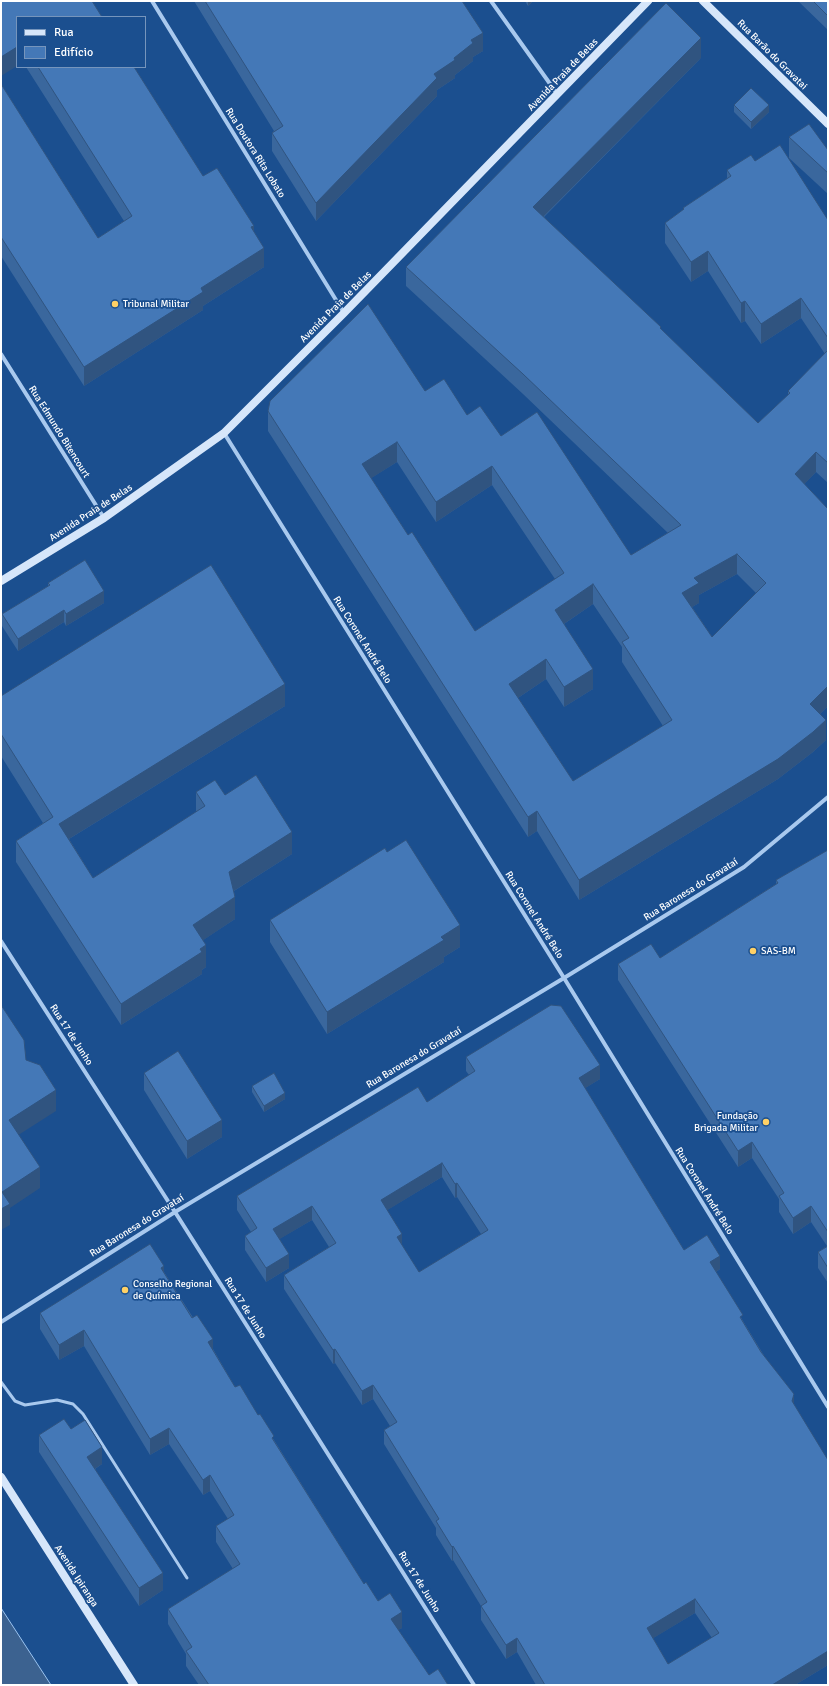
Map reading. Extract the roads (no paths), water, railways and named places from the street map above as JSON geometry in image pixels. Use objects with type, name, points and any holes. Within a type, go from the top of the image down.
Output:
[{"type":"main road","name":"Avenida Praia de Belas","points":[[1,581],[104,518],[224,434],[558,95],[648,1]]},
{"type":"main road","name":"Rua Barão do Gravatai","points":[[703,1],[828,124]]},
{"type":"main road","name":"Avenida Ipiranga","points":[[1,1477],[134,1685]]},
{"type":"street","name":"Rua Doutora Rita Lobato","points":[[152,1],[344,313]]},
{"type":"street","points":[[491,1],[558,95]]},
{"type":"street","name":"Rua Edmundo Bitencourt","points":[[1,354],[104,518]]},
{"type":"street","name":"Rua Coronel André Belo","points":[[224,434],[564,978],[828,1407]]},
{"type":"street","name":"Rua Baronesa do Gravataí","points":[[1,1322],[175,1212],[564,978],[744,867],[828,798]]},
{"type":"street","name":"Rua 17 de Junho","points":[[1,941],[175,1212],[474,1685]]},
{"type":"lane","points":[[1,1382],[15,1401],[25,1405],[57,1400],[73,1404],[83,1414],[187,1578]]},
{"type":"water","points":[[1,1608],[51,1685],[1,1685]]},
{"type":"place","name":"Tribunal Militar","points":[[115,304]]},
{"type":"place","name":"SAS-BM","points":[[753,951]]},
{"type":"place","name":"Fundação Brigada Militar","points":[[766,1122]]},
{"type":"place","name":"Conselho Regional de Química","points":[[125,1290]]}]
